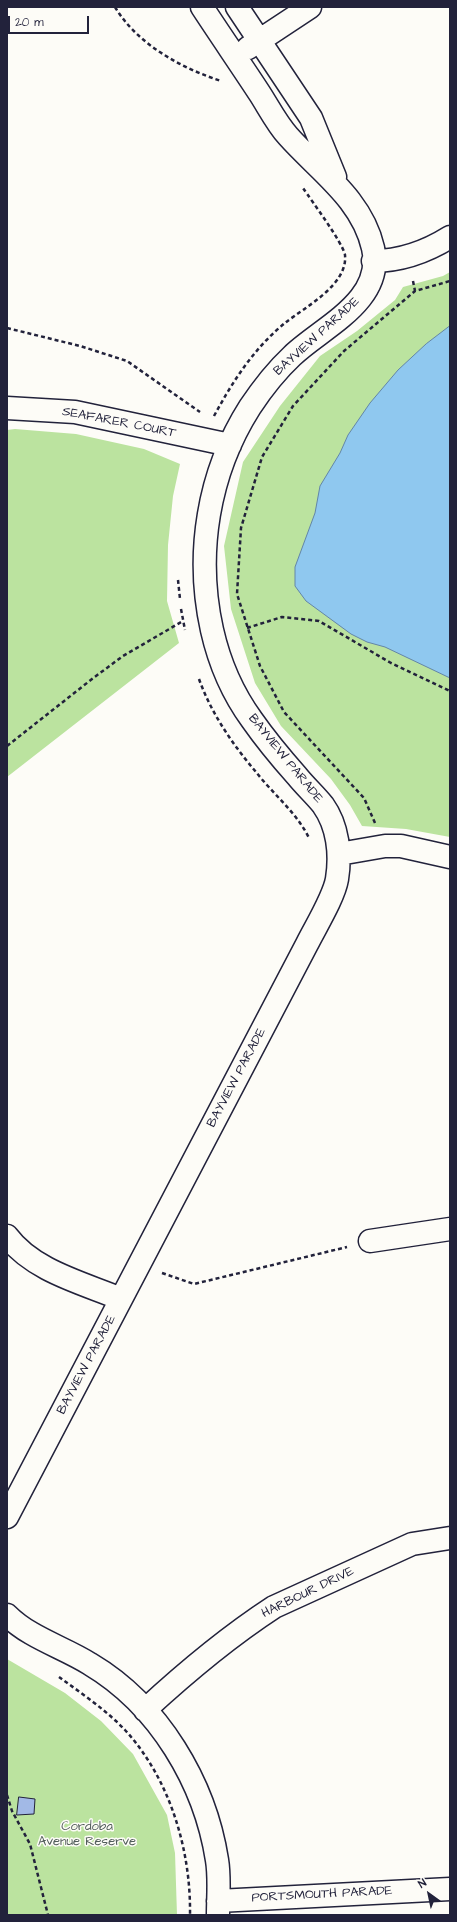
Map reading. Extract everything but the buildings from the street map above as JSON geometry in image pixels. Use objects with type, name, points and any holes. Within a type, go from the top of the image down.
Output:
[{"type":"street","name":"BAYVIEW PARADE","points":[[7,1517],[335,887],[339,854],[336,834],[324,807],[280,756],[250,718],[234,690],[222,662],[212,632],[208,607],[204,558],[205,535],[211,501],[220,470],[230,445],[250,407],[272,377],[292,356],[342,318],[362,298],[373,273],[374,250],[363,219],[338,186],[286,134],[202,7]]},
{"type":"street","name":"BAYVIEW PARADE","points":[[236,7],[311,118],[338,186]]},
{"type":"street","points":[[235,56],[310,7]]},
{"type":"street","points":[[373,261],[389,261],[408,257],[438,245],[450,237]]},
{"type":"street","name":"SEAFARER COURT","points":[[7,408],[75,412],[208,429],[230,445]]},
{"type":"street","points":[[339,854],[384,846],[401,846],[450,857]]},
{"type":"street","points":[[370,1241],[450,1229]]},
{"type":"street","points":[[7,1236],[25,1254],[39,1264],[121,1299]]},
{"type":"street","name":"HARBOUR DRIVE","points":[[145,1710],[180,1677],[255,1619],[274,1607],[412,1544],[450,1538]]},
{"type":"street","points":[[7,1615],[30,1633],[91,1664],[135,1699],[173,1745],[190,1775],[205,1810],[218,1862],[218,1908]]},
{"type":"street","name":"PORTSMOUTH PARADE","points":[[218,1908],[450,1889]]},
{"type":"path","points":[[115,7],[142,40],[184,65],[222,81]]},
{"type":"path","points":[[7,328],[80,346],[127,361],[208,429],[233,381],[256,352],[285,323],[314,302],[334,284],[342,270],[345,255],[298,182]]},
{"type":"path","points":[[408,257],[415,291]]},
{"type":"path","points":[[384,846],[364,798],[284,712],[260,666],[236,594],[241,528],[262,458],[293,406],[344,351],[415,291],[450,281]]},
{"type":"path","points":[[178,579],[180,601]]},
{"type":"path","points":[[7,746],[123,656],[208,607]]},
{"type":"path","points":[[181,608],[182,621],[186,634]]},
{"type":"path","points":[[247,628],[282,617],[319,621],[391,663],[450,691]]},
{"type":"path","points":[[198,674],[204,694],[219,722],[255,772],[292,812],[310,840]]},
{"type":"path","points":[[139,1264],[194,1284],[370,1241]]},
{"type":"path","points":[[57,1676],[90,1699],[125,1730],[147,1759],[168,1796],[179,1828],[186,1865],[190,1915]]},
{"type":"path","points":[[7,1795],[8,1801],[30,1844],[48,1915]]},
{"type":"green space","points":[[450,272],[450,837],[406,829],[362,826],[350,805],[331,779],[281,726],[255,683],[231,609],[224,546],[243,462],[280,406],[320,356],[357,331],[395,300],[403,287],[443,276]]},
{"type":"green space","points":[[15,429],[76,434],[144,449],[180,464],[173,496],[168,545],[167,601],[179,643],[7,777],[7,430]]},
{"type":"green space","name":"Cordoba Avenue Reserve","points":[[7,1659],[65,1693],[101,1721],[133,1754],[167,1815],[175,1853],[177,1915],[7,1915]]},
{"type":"water","points":[[450,326],[450,678],[385,647],[367,642],[351,634],[306,601],[295,586],[295,567],[315,513],[320,486],[340,453],[348,435],[370,403],[398,370],[426,344]]}]
